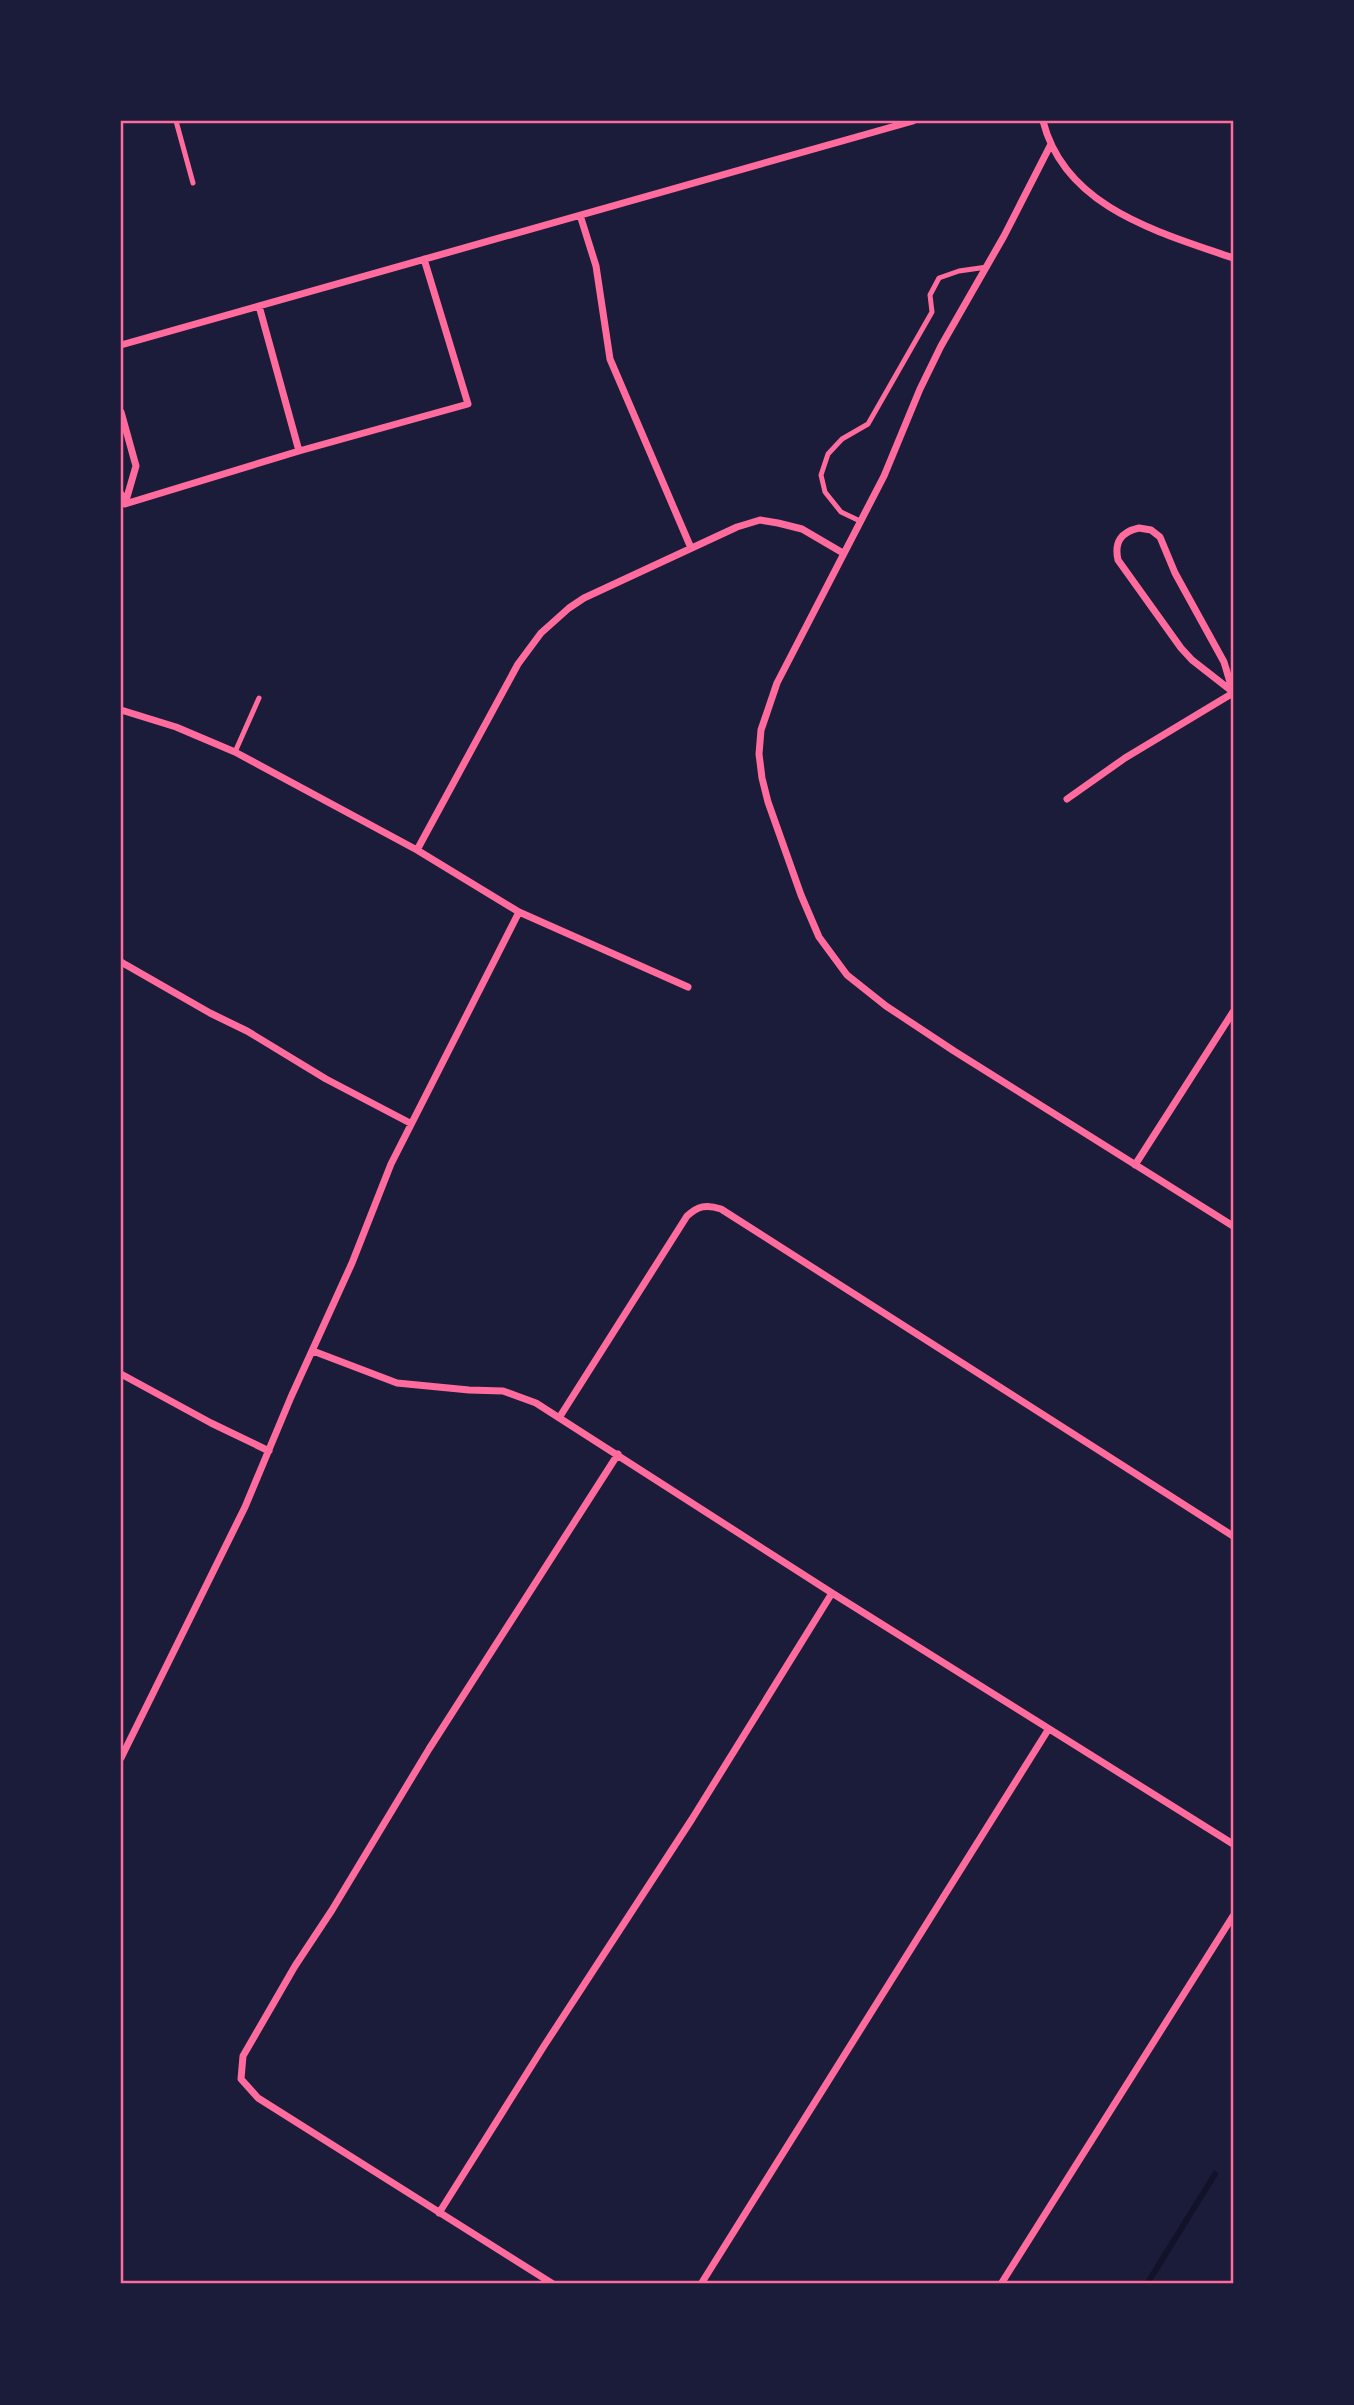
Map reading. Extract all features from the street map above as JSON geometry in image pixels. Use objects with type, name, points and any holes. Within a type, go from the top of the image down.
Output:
[{"type":"street","points":[[121,345],[913,121]]},
{"type":"street","points":[[1043,121],[1051,144],[1072,177],[1106,206],[1152,229],[1233,258]]},
{"type":"street","points":[[1051,144],[987,267],[941,346],[884,476],[777,682],[761,730],[759,754],[768,802],[819,937],[847,975],[886,1006],[1233,1226]]},
{"type":"street","points":[[580,215],[596,266],[610,359],[691,548]]},
{"type":"street","points":[[125,504],[299,451],[468,404],[424,259]]},
{"type":"street","points":[[259,306],[299,451]]},
{"type":"street","points":[[121,411],[136,466],[125,504]]},
{"type":"street","points":[[121,494],[125,504]]},
{"type":"street","points":[[417,850],[518,664],[541,633],[569,608],[584,598],[691,548],[737,527],[760,520],[802,530],[843,553]]},
{"type":"street","points":[[1139,528],[1151,530],[1160,537],[1175,573],[1224,662],[1233,692],[1181,648],[1118,560],[1115,549],[1119,538],[1127,531],[1139,528]]},
{"type":"street","points":[[1067,799],[1125,758],[1233,692]]},
{"type":"street","points":[[121,710],[176,727],[235,752],[417,850],[519,912],[688,987]]},
{"type":"street","points":[[121,1758],[245,1507],[352,1263],[390,1164],[519,912]]},
{"type":"street","points":[[121,962],[410,1124]]},
{"type":"street","points":[[1135,1165],[1233,1012]]},
{"type":"street","points":[[559,1418],[687,1216],[695,1208],[713,1206],[821,1271],[1233,1536]]},
{"type":"street","points":[[313,1352],[397,1383],[515,1393],[536,1403],[1048,1730],[1233,1844]]},
{"type":"street","points":[[121,1374],[269,1451]]},
{"type":"street","points":[[553,2284],[299,2126],[258,2098],[241,2079],[243,2056],[295,1966],[429,1749],[618,1454]]},
{"type":"street","points":[[439,2213],[692,1819],[832,1593]]},
{"type":"street","points":[[701,2284],[1048,1730]]},
{"type":"street","points":[[1001,2284],[1233,1916]]},
{"type":"lane","points":[[176,121],[193,183]]},
{"type":"lane","points":[[860,521],[841,512],[825,492],[821,475],[828,454],[842,439],[868,424],[932,312],[930,295],[939,278],[959,271],[987,267]]},
{"type":"lane","points":[[235,752],[259,698]]},
{"type":"waterway","points":[[1147,2284],[1215,2174]]}]
